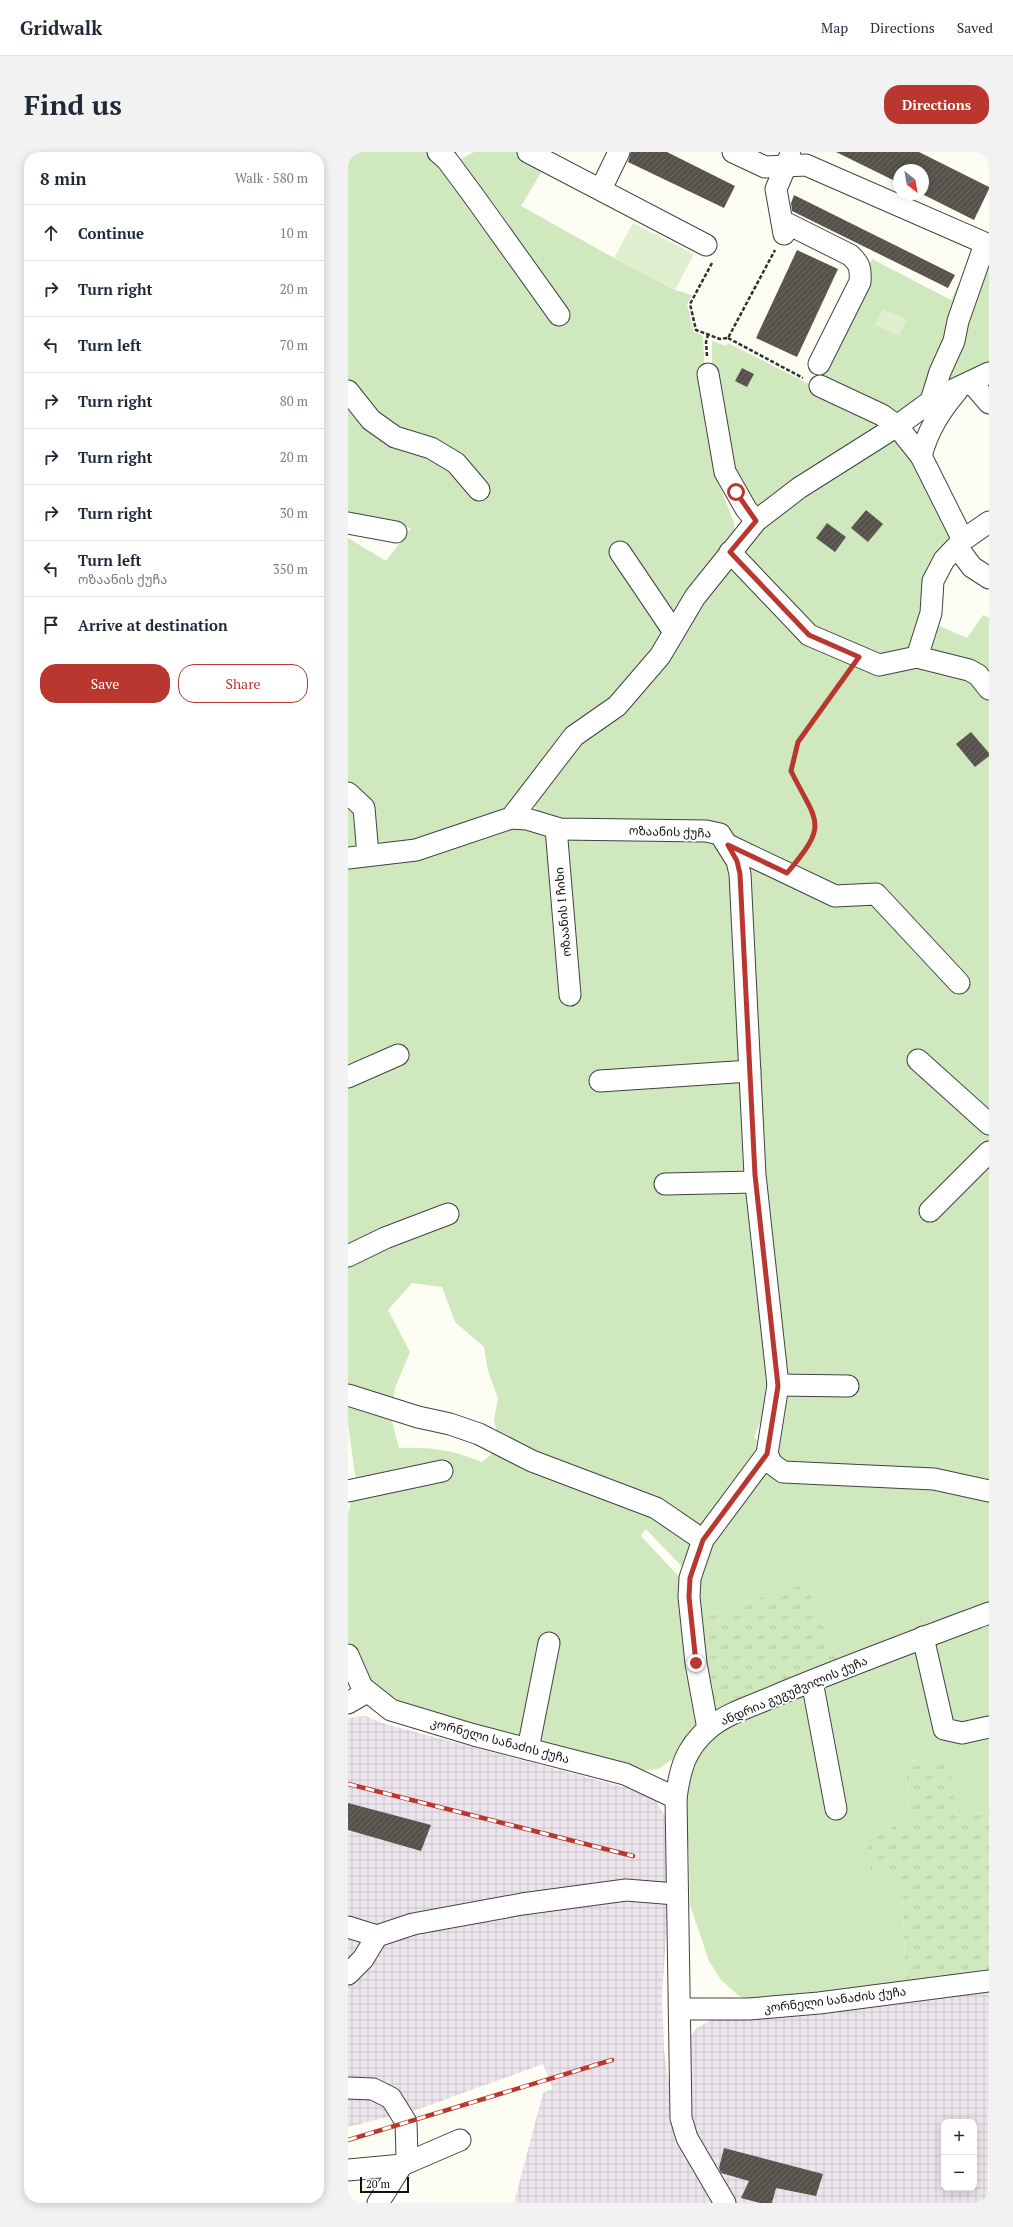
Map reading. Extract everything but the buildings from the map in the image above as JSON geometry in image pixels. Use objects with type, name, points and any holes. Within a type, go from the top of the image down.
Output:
[{"type":"street","points":[[438,152],[460,178],[559,315]]},
{"type":"street","points":[[528,152],[706,245]]},
{"type":"street","points":[[601,189],[619,152]]},
{"type":"street","points":[[733,152],[765,167],[789,160],[806,165],[987,244],[958,321],[954,341],[940,372],[931,401]]},
{"type":"street","points":[[789,160],[776,189],[783,227],[850,255],[857,262],[861,270],[860,282],[819,364]]},
{"type":"street","points":[[708,374],[725,472],[746,509],[756,521]]},
{"type":"street","points":[[348,858],[416,850],[510,818],[574,736],[617,706],[660,656],[695,597],[756,521],[799,488],[897,426],[931,401],[973,381]]},
{"type":"street","points":[[973,381],[989,403]]},
{"type":"street","points":[[921,456],[926,438],[934,422],[973,381]]},
{"type":"street","points":[[820,386],[882,415],[897,426],[921,456],[972,567],[989,578]]},
{"type":"street","points":[[348,391],[371,420],[395,437],[431,448],[456,463],[479,490]]},
{"type":"street","points":[[917,657],[931,613],[933,581],[944,560],[960,543],[989,522]]},
{"type":"street","points":[[348,523],[396,532]]},
{"type":"street","points":[[620,552],[674,632]]},
{"type":"street","points":[[730,552],[809,635],[879,665],[917,657],[969,670],[978,675],[989,689]]},
{"type":"street","points":[[348,793],[364,808],[368,855]]},
{"type":"street","name":"ოზაანის ქუჩა","points":[[510,818],[527,819],[556,828],[706,831],[720,834],[737,861],[740,874],[755,1182],[778,1386],[767,1454],[703,1540],[690,1578],[689,1597],[696,1663],[708,1729]]},
{"type":"street","name":"ოზაანის I ჩიხი","points":[[556,828],[570,995]]},
{"type":"street","points":[[728,845],[835,896],[876,894],[960,983]]},
{"type":"street","points":[[348,1077],[398,1055]]},
{"type":"street","points":[[918,1060],[989,1124]]},
{"type":"street","points":[[600,1082],[750,1071]]},
{"type":"street","points":[[930,1211],[989,1152]]},
{"type":"street","points":[[666,1184],[755,1182]]},
{"type":"street","points":[[348,1256],[386,1238],[448,1214]]},
{"type":"street","points":[[778,1386],[848,1386]]},
{"type":"street","points":[[348,1396],[418,1417],[450,1424],[479,1434],[532,1461],[656,1508],[703,1540]]},
{"type":"street","points":[[767,1454],[772,1464],[783,1472],[934,1479],[989,1491]]},
{"type":"street","points":[[348,1491],[442,1471]]},
{"type":"street","name":"ანდრია გუგუშვილის ქუჩა","points":[[725,2203],[687,2138],[680,2118],[680,2009],[676,1894],[676,1798],[680,1770],[687,1754],[708,1729],[726,1717],[923,1637],[989,1613]]},
{"type":"street","points":[[923,1637],[944,1729],[962,1733],[989,1727]]},
{"type":"street","points":[[528,1749],[549,1643]]},
{"type":"street","name":"კორნელი სანაძის ქუჩა","points":[[348,1655],[362,1687],[391,1710],[528,1749],[625,1774],[676,1798]]},
{"type":"street","points":[[812,1681],[836,1809]]},
{"type":"street","points":[[348,1703],[368,1692]]},
{"type":"street","points":[[348,1927],[377,1936],[413,1924],[522,1904],[626,1890],[676,1894]]},
{"type":"street","points":[[348,1974],[363,1959],[377,1936]]},
{"type":"street","name":"კორნელი სანაძის ქუჩა","points":[[680,2009],[749,2009],[796,2005],[989,1981]]},
{"type":"street","points":[[348,2088],[373,2089],[391,2098],[406,2122],[407,2157],[378,2203]]},
{"type":"street","points":[[348,2170],[402,2165],[460,2140]]},
{"type":"path","points":[[728,338],[783,227]]},
{"type":"path","points":[[706,245],[713,250],[714,257],[690,304],[696,330],[720,339],[728,338],[820,386]]},
{"type":"path","points":[[787,873],[807,849],[816,829],[814,812],[791,771],[798,742],[859,657]]},
{"type":"shaded area","points":[[365,1716],[385,1724],[624,1787],[656,1801],[666,1818],[667,1923],[662,1995],[664,2051],[668,2079],[684,2076],[686,2040],[697,2028],[712,2019],[989,1990],[988,2203],[514,2203],[543,2093],[553,2089],[543,2064],[419,2109],[348,2127],[348,1718]]},
{"type":"green space","points":[[348,152],[431,152],[453,163],[474,152],[516,152],[545,166],[521,206],[675,290],[692,295],[687,304],[694,332],[703,336],[705,376],[717,479],[735,525],[732,541],[656,645],[613,699],[505,816],[468,829],[374,848],[348,787],[348,538],[386,561],[411,528],[348,517],[348,399],[395,433],[348,381]]},
{"type":"green space","points":[[633,223],[694,254],[675,290],[614,258]]},
{"type":"green space","points":[[978,244],[989,250],[989,368],[895,417],[815,379],[872,259],[951,300]]},
{"type":"green space","points":[[883,309],[907,320],[899,336],[875,325]]},
{"type":"green space","points":[[712,341],[726,346],[728,343],[880,420],[886,427],[759,508],[736,486],[712,376]]},
{"type":"green space","points":[[890,438],[899,440],[949,523],[949,538],[927,573],[927,604],[911,650],[878,661],[812,633],[737,552],[758,528]]},
{"type":"green space","points":[[728,564],[807,641],[919,661],[972,675],[989,697],[989,1147],[923,1216],[931,1222],[989,1160],[989,1488],[790,1470],[777,1461],[732,838],[560,824],[539,813],[533,804]]},
{"type":"green space","points":[[983,615],[989,618],[989,682],[926,655],[933,623],[967,638]]},
{"type":"green space","points":[[348,797],[358,805],[362,849],[348,851]]},
{"type":"green space","points":[[519,825],[718,841],[732,868],[740,1078],[770,1398],[754,1437],[764,1447],[686,1571],[646,1529],[641,1536],[683,1581],[700,1714],[691,1736],[673,1759],[658,1769],[630,1771],[393,1706],[374,1692],[351,1653],[348,1642],[348,1514],[356,1482],[348,1423],[348,863]],"holes":[[[412,1283],[442,1287],[455,1322],[484,1347],[488,1371],[498,1398],[494,1420],[500,1447],[482,1462],[442,1450],[399,1448],[391,1418],[395,1388],[410,1352],[388,1310]]]},
{"type":"green space","points":[[766,1462],[921,1481],[989,1496],[989,1603],[838,1663],[806,1583],[697,1619],[697,1560]]},
{"type":"green space","points":[[806,1583],[838,1663],[715,1716],[697,1619]]},
{"type":"green space","points":[[989,1621],[989,1723],[949,1725],[931,1641]]},
{"type":"green space","points":[[915,1651],[923,1660],[937,1728],[989,1731],[989,1812],[956,1816],[949,1755],[905,1762],[910,1818],[867,1839],[870,1873],[901,1870],[906,1980],[989,1969],[989,1974],[760,2002],[739,1996],[721,1980],[709,1961],[690,1905],[689,1855],[682,1789],[695,1750],[737,1721]]},
{"type":"green space","points":[[949,1755],[956,1816],[989,1812],[989,1969],[906,1980],[901,1870],[870,1874],[867,1839],[910,1818],[905,1762]]},
{"type":"railway","points":[[348,1784],[633,1856]]},
{"type":"railway","points":[[348,2140],[612,2060]]},
{"type":"route","points":[[696,1663],[689,1597],[690,1578],[703,1540],[714,1522],[767,1454],[778,1386],[755,1175],[740,874],[737,861],[728,845],[787,873],[807,849],[816,829],[814,812],[791,771],[798,742],[859,657],[809,635],[730,552],[756,521],[746,509],[736,492]]}]
